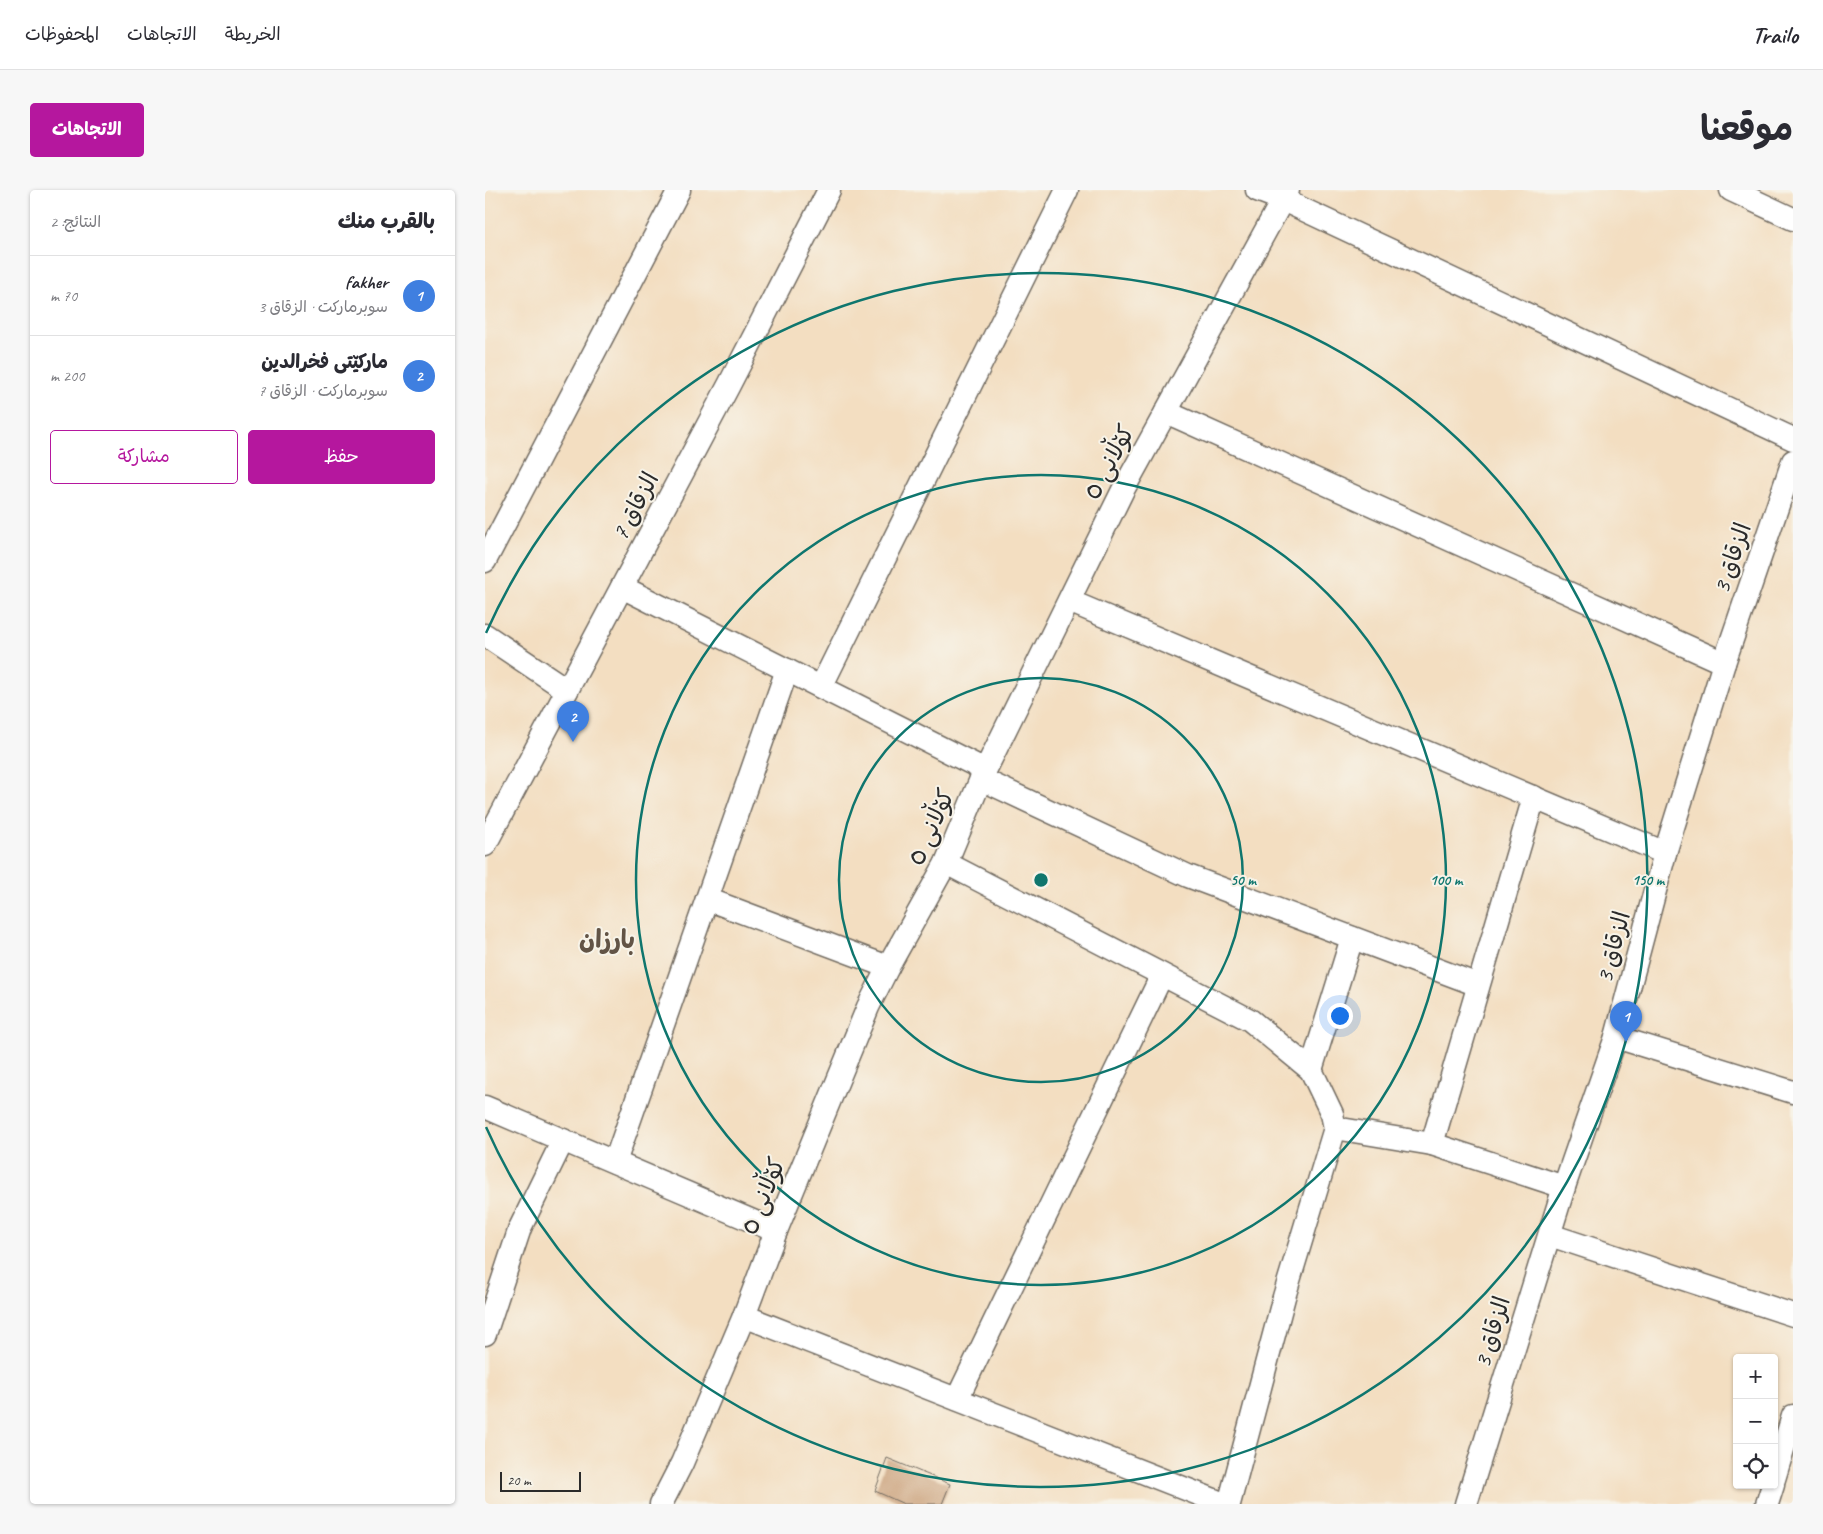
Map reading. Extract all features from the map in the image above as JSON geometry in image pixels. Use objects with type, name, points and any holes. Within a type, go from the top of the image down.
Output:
[{"type":"street","points":[[485,561],[679,190]]},
{"type":"street","name":"الزقاق 7","points":[[485,844],[729,385],[829,190]]},
{"type":"street","points":[[821,687],[1067,190]]},
{"type":"street","points":[[1257,190],[1285,195],[1793,439]]},
{"type":"street","points":[[1731,190],[1793,219]]},
{"type":"street","name":"کۆڵانی ٥","points":[[661,1504],[682,1463],[744,1316],[868,1007],[888,967],[946,864],[983,774],[1123,490],[1285,195]]},
{"type":"street","points":[[1166,412],[1723,662]]},
{"type":"street","name":"الزقاق 3","points":[[1466,1504],[1564,1188],[1616,1037],[1665,853],[1723,662],[1793,461]]},
{"type":"street","points":[[622,587],[821,687],[983,774],[1187,876],[1478,985]]},
{"type":"street","points":[[1069,600],[1665,853]]},
{"type":"street","points":[[485,635],[567,690]]},
{"type":"street","points":[[615,1162],[787,670]]},
{"type":"street","points":[[1432,1144],[1534,797]]},
{"type":"street","points":[[946,864],[1250,1020],[1311,1070],[1332,1114],[1335,1128],[1284,1297],[1229,1504]]},
{"type":"street","points":[[707,899],[888,967]]},
{"type":"street","points":[[1311,1070],[1352,938]]},
{"type":"street","points":[[957,1399],[1162,975]]},
{"type":"street","points":[[1616,1037],[1793,1092]]},
{"type":"street","points":[[485,1107],[777,1231]]},
{"type":"street","points":[[1335,1128],[1432,1144],[1564,1188]]},
{"type":"street","points":[[485,1334],[520,1228],[563,1140]]},
{"type":"street","points":[[1550,1235],[1793,1315]]},
{"type":"street","points":[[744,1316],[1224,1504]]},
{"type":"street","points":[[1778,1466],[1793,1416]]},
{"type":"street","points":[[1767,1504],[1772,1489]]},
{"type":"building","points":[[887,1458],[950,1484],[942,1504],[904,1504],[875,1491]]},
{"type":"place","name":"مارکێتی فخرالدین","points":[[573,742]]},
{"type":"place","name":"fakher","points":[[1626,1042]]},
{"type":"district","name":"بارزان","points":[[607,939]]}]
